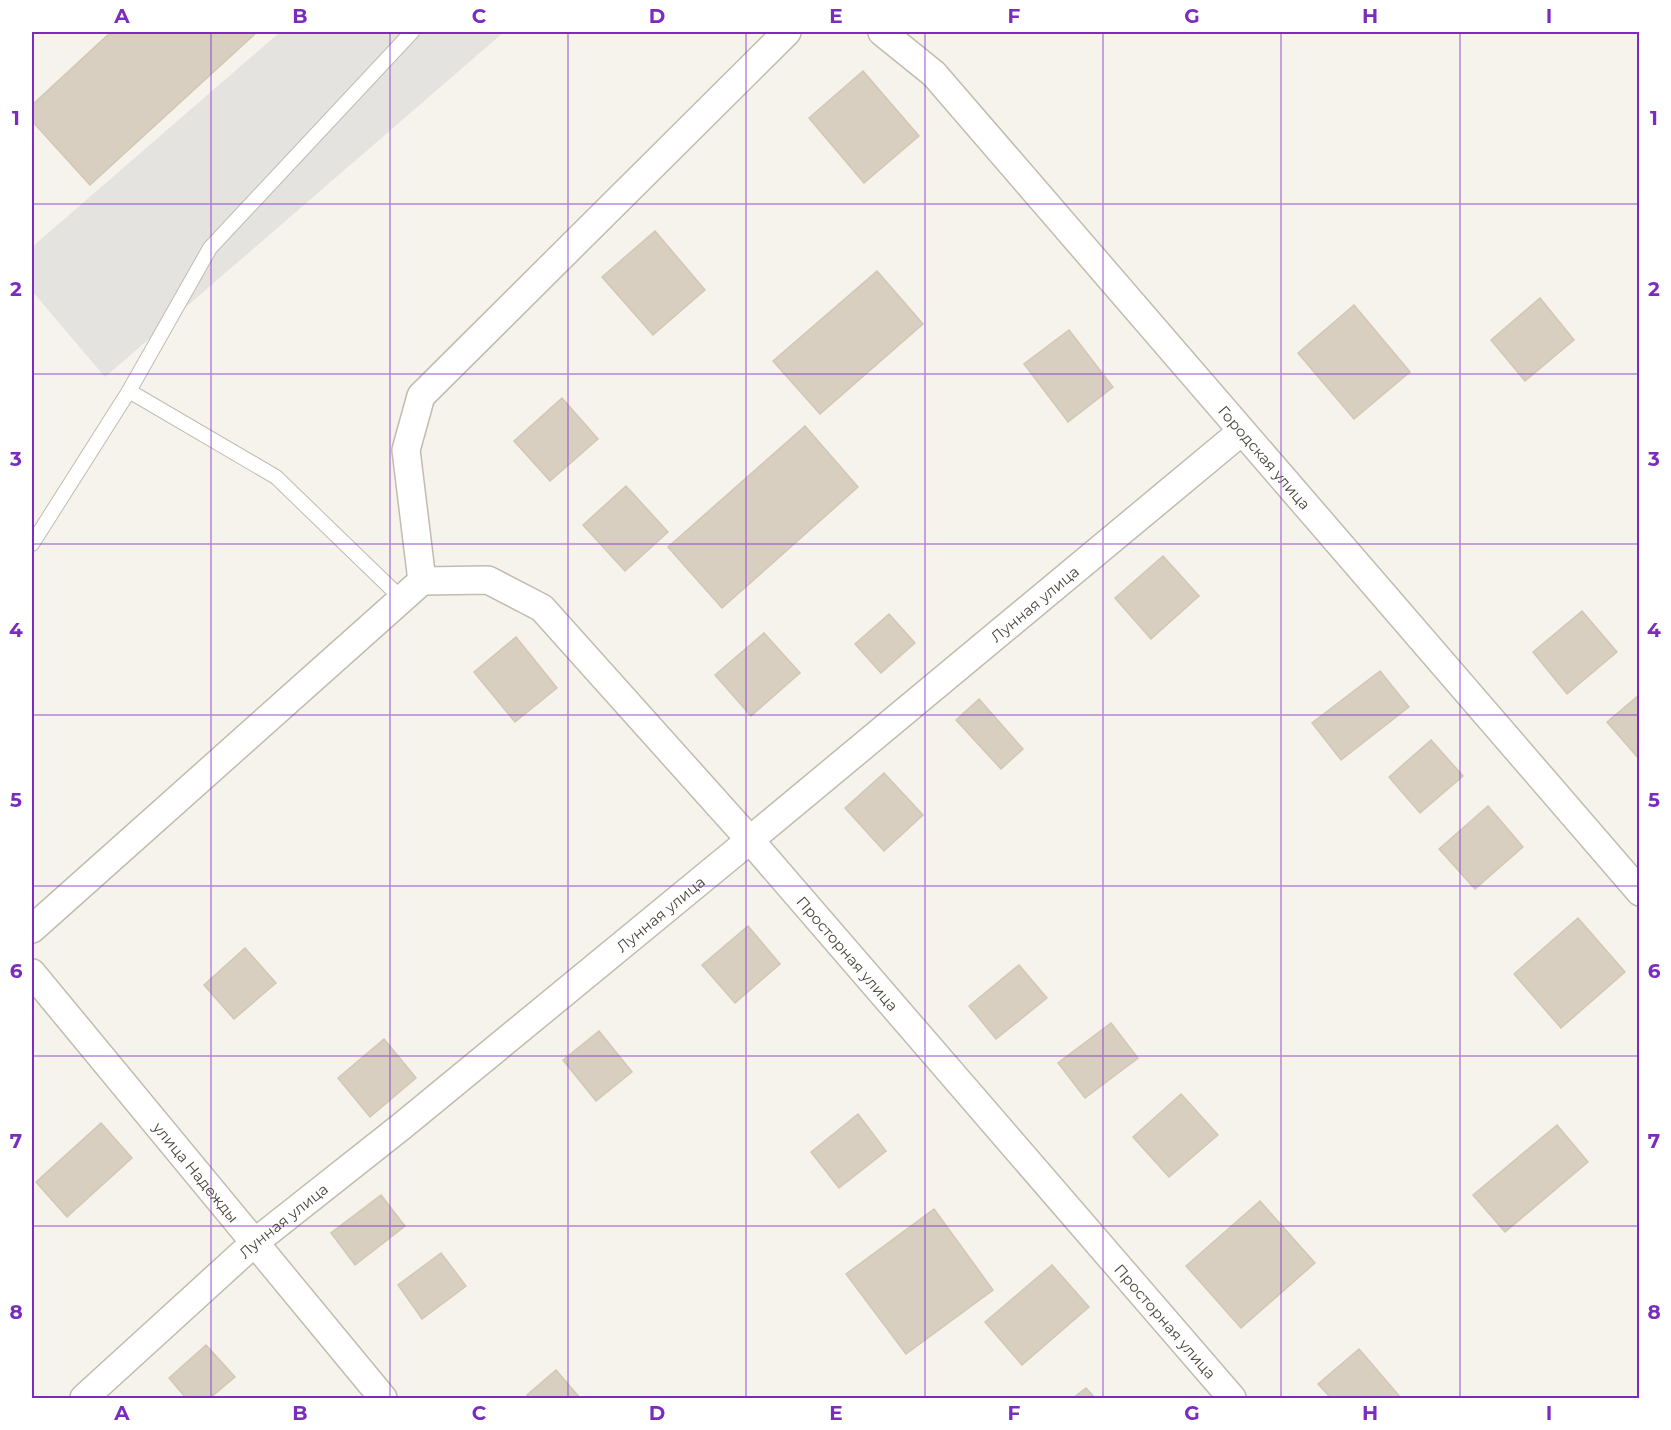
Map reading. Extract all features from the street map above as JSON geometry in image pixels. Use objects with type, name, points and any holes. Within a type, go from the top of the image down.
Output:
[{"type":"street","points":[[32,929],[423,581],[406,450],[421,396],[787,32]]},
{"type":"street","name":"Городская улица","points":[[882,32],[934,74],[1640,892]]},
{"type":"street","name":"Лунная улица","points":[[84,1398],[254,1243],[402,1126],[1241,432]]},
{"type":"street","name":"Просторная улица","points":[[423,581],[488,580],[542,608],[750,840],[1232,1398]]},
{"type":"street","name":"улица Надежды","points":[[32,973],[383,1398]]},
{"type":"lane","points":[[32,544],[129,392],[210,248],[412,32]]},
{"type":"lane","points":[[129,392],[276,477],[402,599]]},
{"type":"shaded area","points":[[280,32],[504,32],[105,377],[32,291],[32,247]]},
{"type":"building","points":[[111,32],[257,32],[90,185],[32,121],[32,105]]},
{"type":"building","points":[[863,71],[919,136],[864,183],[809,118]]},
{"type":"building","points":[[655,231],[705,290],[653,335],[602,277]]},
{"type":"building","points":[[877,271],[923,324],[820,414],[773,361]]},
{"type":"building","points":[[1540,298],[1574,340],[1525,381],[1491,340]]},
{"type":"building","points":[[1354,305],[1410,372],[1354,419],[1298,353]]},
{"type":"building","points":[[1069,330],[1113,387],[1068,422],[1024,364]]},
{"type":"building","points":[[562,398],[598,439],[550,481],[514,441]]},
{"type":"building","points":[[805,426],[858,487],[722,608],[668,547]]},
{"type":"building","points":[[626,486],[668,532],[625,571],[583,525]]},
{"type":"building","points":[[1163,556],[1199,596],[1151,639],[1115,598]]},
{"type":"building","points":[[1582,611],[1617,652],[1567,694],[1533,652]]},
{"type":"building","points":[[889,614],[915,643],[881,673],[855,644]]},
{"type":"building","points":[[764,633],[800,673],[751,716],[715,675]]},
{"type":"building","points":[[516,637],[557,688],[515,722],[474,672]]},
{"type":"building","points":[[1380,671],[1409,707],[1341,760],[1312,723]]},
{"type":"building","points":[[1640,694],[1640,760],[1607,722]]},
{"type":"building","points":[[979,699],[1023,749],[1001,769],[956,720]]},
{"type":"building","points":[[1431,740],[1463,776],[1420,813],[1389,777]]},
{"type":"building","points":[[884,773],[923,815],[884,851],[845,808]]},
{"type":"building","points":[[1488,806],[1523,847],[1475,889],[1439,849]]},
{"type":"building","points":[[1578,918],[1625,972],[1561,1028],[1514,974]]},
{"type":"building","points":[[748,926],[780,964],[735,1003],[702,965]]},
{"type":"building","points":[[245,948],[276,983],[234,1019],[204,985]]},
{"type":"building","points":[[1019,965],[1047,998],[996,1039],[969,1006]]},
{"type":"building","points":[[1111,1023],[1138,1058],[1085,1098],[1058,1063]]},
{"type":"building","points":[[599,1031],[632,1072],[596,1101],[563,1060]]},
{"type":"building","points":[[384,1039],[416,1078],[370,1117],[338,1078]]},
{"type":"building","points":[[1181,1094],[1218,1135],[1169,1177],[1133,1137]]},
{"type":"building","points":[[858,1114],[886,1151],[839,1188],[811,1152]]},
{"type":"building","points":[[101,1123],[132,1158],[67,1217],[36,1182]]},
{"type":"building","points":[[1557,1125],[1588,1162],[1505,1232],[1473,1195]]},
{"type":"building","points":[[381,1195],[405,1226],[355,1265],[331,1233]]},
{"type":"building","points":[[1260,1201],[1315,1263],[1241,1328],[1186,1266]]},
{"type":"building","points":[[934,1209],[993,1290],[906,1354],[846,1274]]},
{"type":"building","points":[[441,1253],[466,1286],[422,1319],[398,1285]]},
{"type":"building","points":[[1052,1265],[1089,1307],[1022,1365],[985,1322]]},
{"type":"building","points":[[206,1345],[235,1377],[210,1398],[186,1398],[169,1378]]},
{"type":"building","points":[[1359,1349],[1401,1398],[1331,1398],[1318,1384]]},
{"type":"building","points":[[556,1370],[580,1398],[530,1398],[527,1395]]},
{"type":"building","points":[[1086,1388],[1095,1398],[1073,1398]]}]
